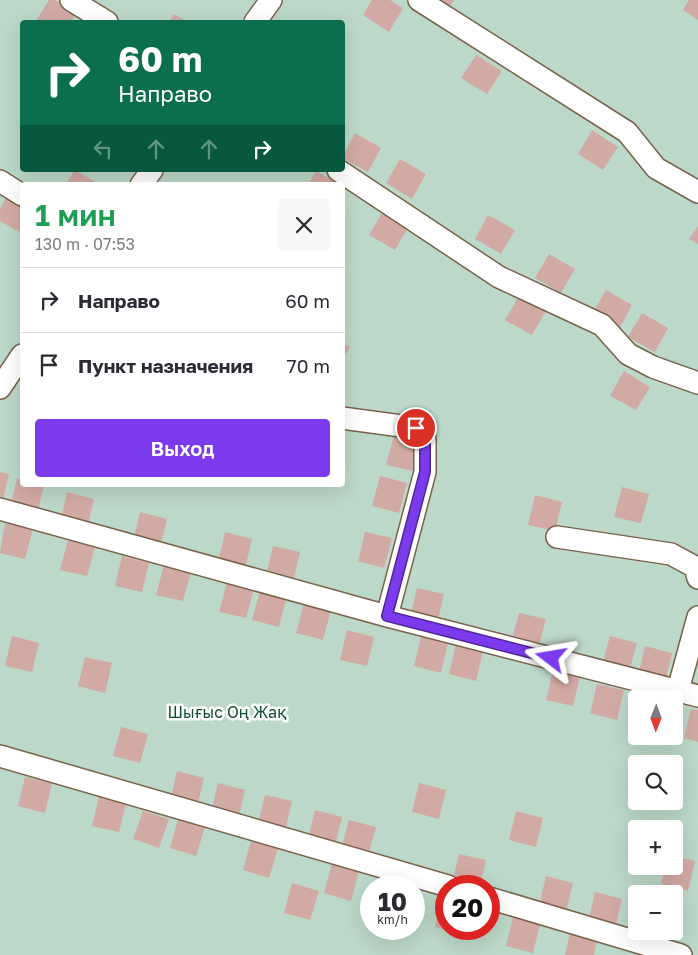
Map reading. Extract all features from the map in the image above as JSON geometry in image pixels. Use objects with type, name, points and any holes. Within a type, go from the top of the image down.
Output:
[{"type":"street","points":[[71,0],[104,20]]},
{"type":"street","points":[[257,20],[272,0]]},
{"type":"street","points":[[419,0],[628,132],[656,168],[698,192]]},
{"type":"street","points":[[341,172],[500,278],[602,325],[628,354],[653,367],[698,383]]},
{"type":"street","points":[[0,181],[20,195]]},
{"type":"street","points":[[0,388],[20,358]]},
{"type":"street","points":[[345,418],[416,428],[425,439],[425,472],[387,616]]},
{"type":"street","points":[[0,509],[387,616],[688,693],[698,617]]},
{"type":"street","points":[[557,537],[671,554],[694,567],[698,578]]},
{"type":"street","points":[[0,756],[435,882]]},
{"type":"street","points":[[500,901],[681,955]]},
{"type":"green space","name":"Шығыс Оң Жақ","points":[[0,0],[698,0],[698,955],[0,955]]},
{"type":"building","points":[[49,0],[55,0],[77,12],[72,20],[37,20]]},
{"type":"building","points":[[372,0],[390,0],[403,8],[389,32],[363,15]]},
{"type":"building","points":[[431,0],[454,0],[448,10]]},
{"type":"building","points":[[689,0],[698,0],[698,20],[683,10]]},
{"type":"building","points":[[174,14],[184,20],[170,20]]},
{"type":"building","points":[[476,55],[502,71],[487,94],[461,78]]},
{"type":"building","points":[[592,130],[618,147],[603,170],[578,154]]},
{"type":"building","points":[[355,133],[381,148],[368,172],[345,160],[345,152]]},
{"type":"building","points":[[400,159],[426,174],[412,199],[386,183]]},
{"type":"building","points":[[74,172],[78,172],[96,182],[67,182]]},
{"type":"building","points":[[315,172],[318,172],[336,182],[310,182]]},
{"type":"building","points":[[8,194],[20,201],[20,232],[0,221],[0,209]]},
{"type":"building","points":[[383,211],[409,226],[395,250],[369,235]]},
{"type":"building","points":[[488,215],[515,230],[501,254],[475,239]]},
{"type":"building","points":[[698,226],[698,244],[689,239]]},
{"type":"building","points":[[549,254],[575,269],[561,293],[535,278]]},
{"type":"building","points":[[606,290],[632,305],[619,329],[592,314]]},
{"type":"building","points":[[519,296],[546,311],[532,335],[505,320]]},
{"type":"building","points":[[642,313],[668,328],[655,352],[628,337]]},
{"type":"building","points":[[345,344],[350,347],[345,355]]},
{"type":"building","points":[[624,371],[650,387],[636,410],[610,396]]},
{"type":"building","points":[[394,435],[421,442],[413,471],[386,465]]},
{"type":"building","points":[[0,472],[9,474],[2,503],[0,503]]},
{"type":"building","points":[[380,476],[407,483],[399,513],[372,506]]},
{"type":"building","points":[[17,478],[20,479],[20,487],[44,487],[37,515],[10,508]]},
{"type":"building","points":[[622,487],[649,494],[641,523],[614,517]]},
{"type":"building","points":[[67,492],[94,499],[87,528],[60,521]]},
{"type":"building","points":[[535,495],[562,502],[555,531],[528,525]]},
{"type":"building","points":[[140,512],[167,519],[160,548],[133,541]]},
{"type":"building","points":[[5,523],[33,529],[25,559],[0,553]]},
{"type":"building","points":[[225,532],[252,539],[245,569],[218,562]]},
{"type":"building","points":[[365,532],[392,538],[384,568],[358,561]]},
{"type":"building","points":[[68,540],[95,547],[87,576],[60,570]]},
{"type":"building","points":[[273,546],[300,552],[293,582],[266,575]]},
{"type":"building","points":[[122,556],[149,563],[142,592],[115,586]]},
{"type":"building","points":[[164,565],[191,572],[183,601],[156,595]]},
{"type":"building","points":[[227,582],[254,589],[246,618],[219,612]]},
{"type":"building","points":[[417,588],[444,594],[437,624],[410,617]]},
{"type":"building","points":[[260,591],[287,597],[279,627],[252,620]]},
{"type":"building","points":[[304,603],[331,610],[323,640],[296,633]]},
{"type":"building","points":[[519,613],[546,619],[538,649],[511,642]]},
{"type":"building","points":[[347,630],[374,637],[367,666],[340,660]]},
{"type":"building","points":[[12,636],[39,643],[32,672],[5,666]]},
{"type":"building","points":[[610,636],[637,643],[629,672],[602,665]]},
{"type":"building","points":[[421,637],[448,643],[441,673],[414,666]]},
{"type":"building","points":[[456,644],[483,651],[476,681],[449,674]]},
{"type":"building","points":[[645,646],[672,653],[665,683],[638,676]]},
{"type":"building","points":[[85,657],[112,663],[105,693],[78,686]]},
{"type":"building","points":[[553,670],[580,676],[573,706],[546,700]]},
{"type":"building","points":[[597,684],[624,690],[617,720],[590,713]]},
{"type":"building","points":[[691,709],[698,710],[698,742],[684,738]]},
{"type":"building","points":[[121,727],[148,734],[140,763],[113,756]]},
{"type":"building","points":[[177,771],[204,778],[197,807],[170,801]]},
{"type":"building","points":[[25,777],[52,783],[45,813],[18,806]]},
{"type":"building","points":[[218,783],[245,790],[238,819],[211,813]]},
{"type":"building","points":[[419,783],[446,790],[439,819],[412,812]]},
{"type":"building","points":[[265,795],[292,801],[285,831],[258,824]]},
{"type":"building","points":[[99,796],[126,803],[119,832],[92,826]]},
{"type":"building","points":[[315,810],[342,817],[335,846],[308,839]]},
{"type":"building","points":[[143,811],[169,819],[159,848],[133,839]]},
{"type":"building","points":[[516,811],[543,818],[536,847],[509,840]]},
{"type":"building","points":[[178,819],[205,827],[196,856],[170,848]]},
{"type":"building","points":[[349,820],[376,827],[368,856],[341,850]]},
{"type":"building","points":[[251,841],[278,848],[269,878],[243,870]]},
{"type":"building","points":[[459,854],[486,860],[483,875],[454,875]]},
{"type":"building","points":[[683,858],[695,861],[688,891],[683,890],[683,885],[661,884],[663,875],[683,875]]},
{"type":"building","points":[[332,864],[359,871],[351,901],[324,893]]},
{"type":"building","points":[[546,876],[573,883],[566,912],[539,906]]},
{"type":"building","points":[[292,883],[319,891],[310,920],[284,913]]},
{"type":"building","points":[[595,892],[622,899],[615,928],[588,922]]},
{"type":"building","points":[[513,917],[540,924],[533,953],[506,946]]},
{"type":"building","points":[[570,933],[597,940],[594,955],[565,955]]},
{"type":"route","points":[[416,428],[425,439],[425,472],[387,616],[551,658]]}]
